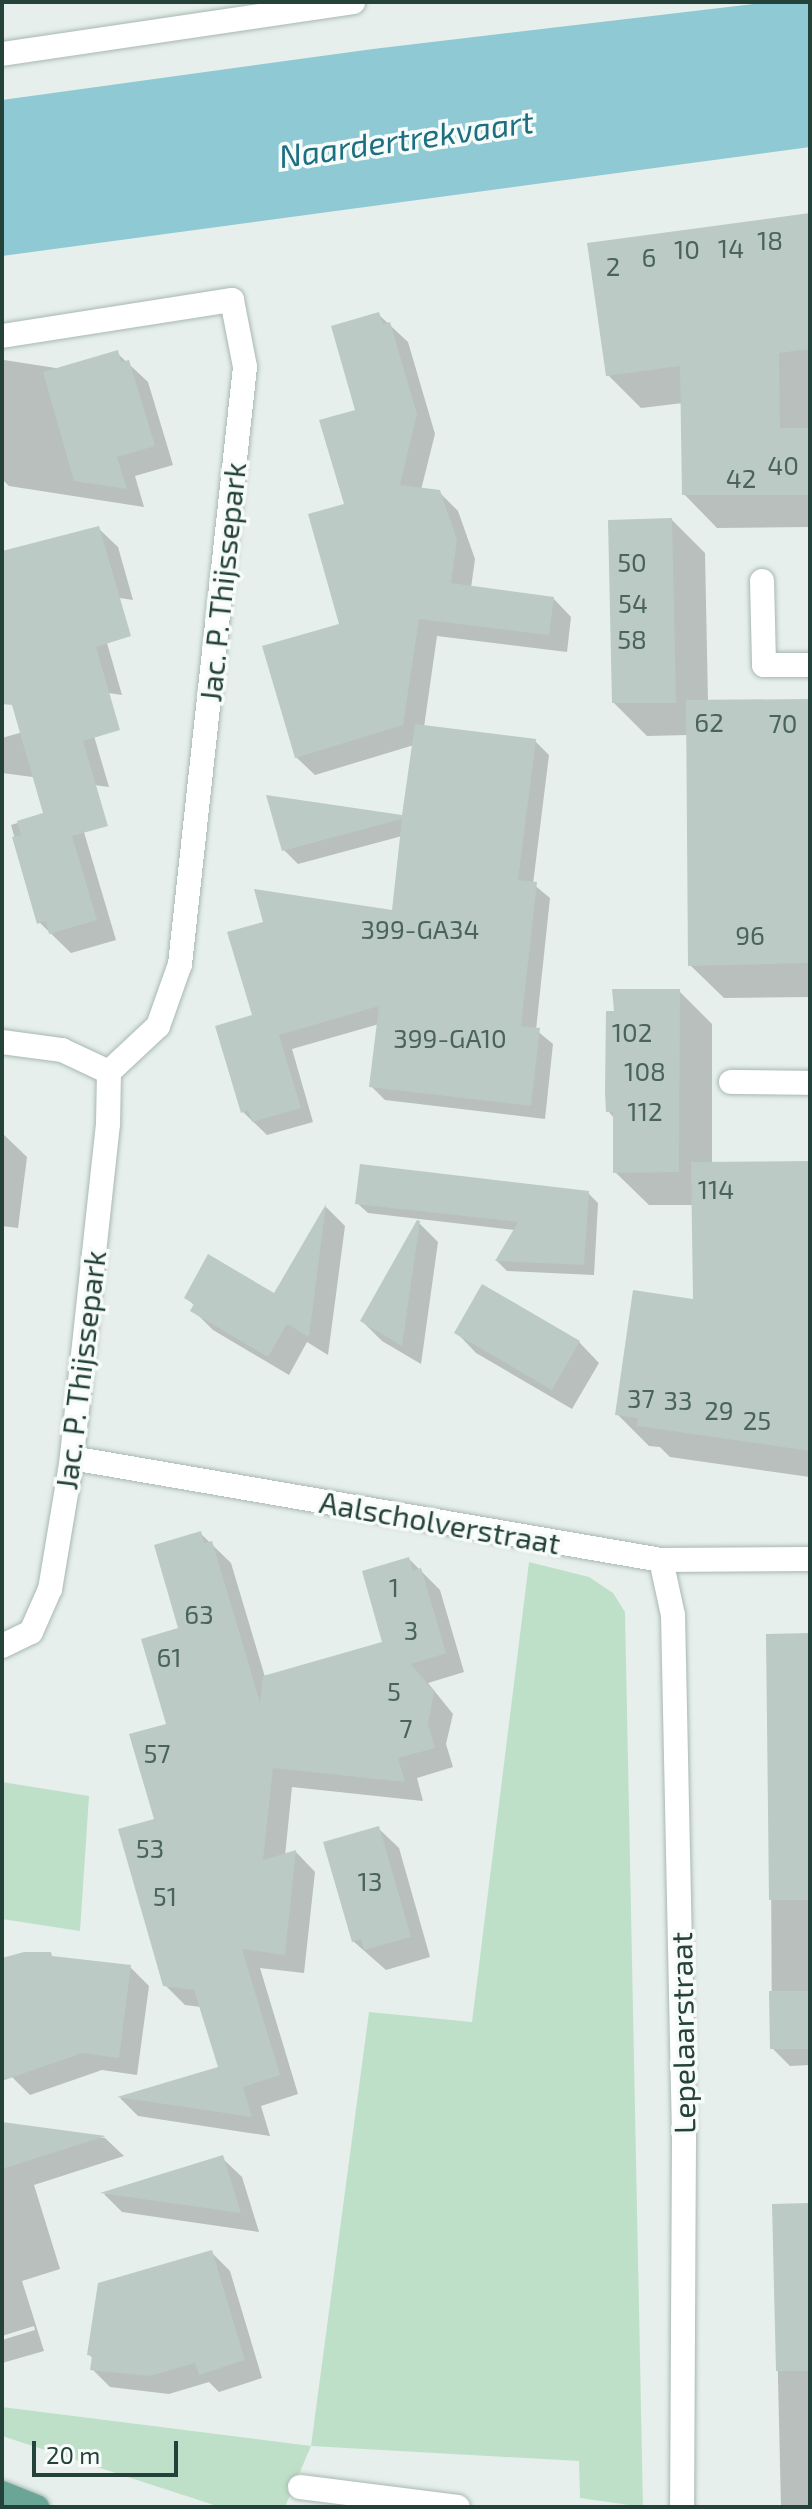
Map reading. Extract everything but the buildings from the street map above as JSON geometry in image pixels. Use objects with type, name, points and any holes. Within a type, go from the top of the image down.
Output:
[{"type":"main road","points":[[2,2493],[37,2507]]},
{"type":"street","points":[[2,54],[353,2]]},
{"type":"street","name":"Jac. P. Thijssepark","points":[[2,336],[232,300],[245,367],[180,964],[158,1026],[109,1072],[108,1124],[72,1458],[50,1589],[31,1632],[2,1646]]},
{"type":"street","points":[[762,581],[764,665],[810,665]]},
{"type":"street","points":[[2,1042],[62,1050],[109,1072]]},
{"type":"street","points":[[731,1082],[810,1083]]},
{"type":"street","name":"Aalscholverstraat","points":[[72,1458],[661,1560],[810,1559]]},
{"type":"street","name":"Lepelaarstraat","points":[[661,1560],[673,1615],[684,2137],[682,2507]]},
{"type":"street","points":[[300,2487],[458,2507]]},
{"type":"green space","points":[[529,1562],[589,1577],[613,1593],[625,1612],[643,2507],[580,2498],[579,2461],[311,2446],[369,2012],[472,2022]]},
{"type":"green space","points":[[2,1782],[89,1796],[80,1931],[2,1919]]},
{"type":"green space","points":[[2,2407],[311,2446],[285,2507],[220,2507],[2,2436]]},
{"type":"water","name":"Naardertrekvaart","points":[[771,2],[810,2],[810,147],[2,256],[2,100],[373,49]]}]
